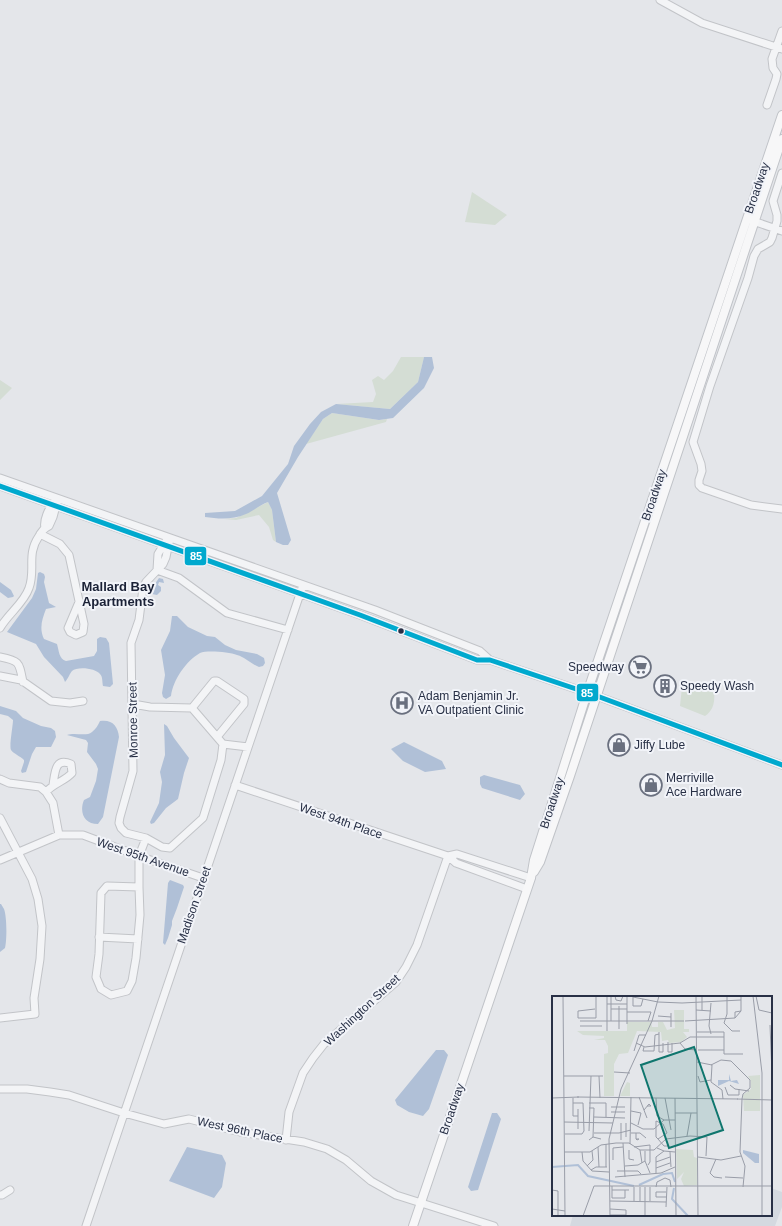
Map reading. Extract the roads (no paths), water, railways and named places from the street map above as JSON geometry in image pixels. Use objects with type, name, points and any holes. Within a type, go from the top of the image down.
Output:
[{"type":"main road","name":"Broadway","points":[[413,1226],[527,889],[540,862],[597,696],[751,220],[782,115]]},
{"type":"main road","name":"Broadway","points":[[531,878],[534,860],[587,693],[751,220],[782,139]]},
{"type":"street","points":[[660,0],[702,22],[779,48]]},
{"type":"street","points":[[767,105],[777,74],[773,68],[772,59],[779,48],[782,31]]},
{"type":"street","points":[[782,173],[773,201],[777,214],[778,230],[770,242],[762,246],[754,256],[748,278],[710,386],[693,442],[701,464],[702,471],[698,480],[699,485],[702,488],[751,505],[782,509]]},
{"type":"street","points":[[751,220],[778,230]]},
{"type":"street","points":[[0,478],[376,610],[480,651],[490,660]]},
{"type":"street","points":[[0,486],[377,621],[477,660],[490,660],[597,696],[782,765]]},
{"type":"street","points":[[0,628],[29,589],[32,570],[32,550],[40,534],[45,528],[44,524],[57,498]]},
{"type":"street","points":[[40,534],[60,544],[69,555],[79,602]]},
{"type":"street","name":"Monroe Street","points":[[146,838],[126,833],[121,828],[119,823],[134,771],[131,643],[139,620],[143,588],[156,570],[163,564],[166,545],[170,537]]},
{"type":"street","points":[[156,570],[179,578],[227,613],[288,630]]},
{"type":"street","name":"Madison Street","points":[[86,1226],[303,585]]},
{"type":"street","points":[[0,657],[18,662],[23,682]]},
{"type":"street","points":[[0,676],[20,680],[51,701],[70,703],[83,701]]},
{"type":"street","points":[[192,708],[214,681],[217,681],[244,699],[244,704],[217,737]]},
{"type":"street","points":[[133,704],[150,707],[192,708],[223,744],[248,747]]},
{"type":"street","points":[[139,887],[107,886],[101,894],[96,977],[101,989],[111,995],[127,992],[132,981],[140,915],[139,856],[146,838],[162,847],[170,848],[203,818],[220,760],[223,744]]},
{"type":"street","points":[[0,779],[9,783],[40,787],[46,792],[53,803],[59,835],[0,860]]},
{"type":"street","points":[[46,792],[53,785]]},
{"type":"street","name":"West 94th Place","points":[[235,785],[448,856],[456,863],[527,889]]},
{"type":"street","points":[[0,818],[32,879],[38,899],[42,926],[40,959],[34,998],[35,1014],[0,1018]]},
{"type":"street","name":"West 95th Avenue","points":[[59,835],[83,835],[203,878]]},
{"type":"street","name":"West 94th Place","points":[[448,856],[457,854],[531,878]]},
{"type":"street","name":"Washington Street","points":[[286,1140],[289,1112],[303,1073],[312,1058],[324,1044],[396,982],[406,967],[417,945],[448,856]]},
{"type":"street","points":[[99,938],[138,939]]},
{"type":"street","name":"West 96th Place","points":[[0,1089],[27,1089],[69,1096],[164,1124],[189,1119],[199,1120],[240,1132],[304,1142],[327,1149],[346,1160],[371,1181],[396,1195],[494,1226]]},
{"type":"street","points":[[0,1195],[10,1190]]},
{"type":"water","points":[[424,357],[432,357],[434,368],[424,388],[393,418],[379,420],[332,413],[323,419],[277,493],[291,540],[288,545],[283,545],[276,542],[272,510],[268,502],[246,514],[236,517],[220,519],[205,517],[205,513],[235,511],[262,496],[288,464],[294,446],[321,412],[336,404],[390,409],[418,382]]},
{"type":"water","points":[[40,572],[44,574],[45,577],[44,582],[49,603],[56,607],[46,609],[41,628],[44,639],[57,644],[61,657],[66,661],[94,656],[97,651],[97,639],[100,637],[106,638],[109,643],[113,684],[110,687],[103,686],[102,677],[98,672],[86,668],[74,669],[65,682],[63,677],[44,657],[36,644],[7,632],[32,598],[36,589],[38,573]]},
{"type":"water","points":[[159,578],[163,579],[164,583],[159,582],[158,585],[161,587],[161,591],[157,595],[152,594],[150,591]]},
{"type":"water","points":[[0,582],[11,590],[14,596],[13,597],[8,598],[0,592]]},
{"type":"water","points":[[172,616],[177,616],[188,627],[207,636],[215,637],[225,645],[236,650],[257,654],[264,658],[265,663],[263,666],[259,667],[243,657],[233,654],[224,652],[200,653],[185,666],[177,677],[171,696],[166,699],[163,697],[162,693],[165,675],[161,650],[170,631]]},
{"type":"water","points":[[0,706],[16,711],[23,718],[41,726],[51,728],[55,731],[56,737],[51,747],[36,747],[26,772],[22,773],[21,771],[24,760],[11,750],[10,744],[13,720],[8,716],[0,714]]},
{"type":"water","points":[[100,721],[108,721],[114,724],[119,737],[103,817],[98,824],[86,820],[82,809],[84,800],[90,797],[96,781],[98,769],[87,752],[88,743],[86,740],[67,735],[90,733],[95,730]]},
{"type":"water","points":[[164,724],[167,726],[189,758],[178,799],[166,808],[154,823],[151,824],[150,822],[159,803],[162,782],[160,772],[165,755]]},
{"type":"water","points":[[404,742],[442,761],[446,769],[425,772],[403,761],[391,749]]},
{"type":"water","points":[[484,775],[520,785],[525,794],[520,800],[482,788],[480,784],[480,777]]},
{"type":"water","points":[[170,880],[183,885],[184,887],[165,945],[163,943],[168,883]]},
{"type":"water","points":[[0,904],[4,908],[6,917],[6,940],[5,948],[0,952]]},
{"type":"water","points":[[436,1050],[444,1050],[448,1055],[429,1109],[423,1116],[409,1112],[397,1105],[395,1100]]},
{"type":"water","points":[[492,1113],[497,1113],[501,1119],[478,1190],[471,1191],[468,1187]]},
{"type":"water","points":[[187,1147],[222,1155],[226,1163],[222,1187],[214,1198],[169,1181]]},
{"type":"place","name":"Speedway","points":[[640,667]]},
{"type":"place","name":"Speedy Wash","points":[[665,686]]},
{"type":"place","name":"Adam Benjamin Jr. VA Outpatient Clinic","points":[[402,703]]},
{"type":"place","name":"Jiffy Lube","points":[[619,745]]},
{"type":"place","name":"Merriville Ace Hardware","points":[[651,785]]},
{"type":"district","name":"Mallard Bay Apartments","points":[[118,594]]}]
